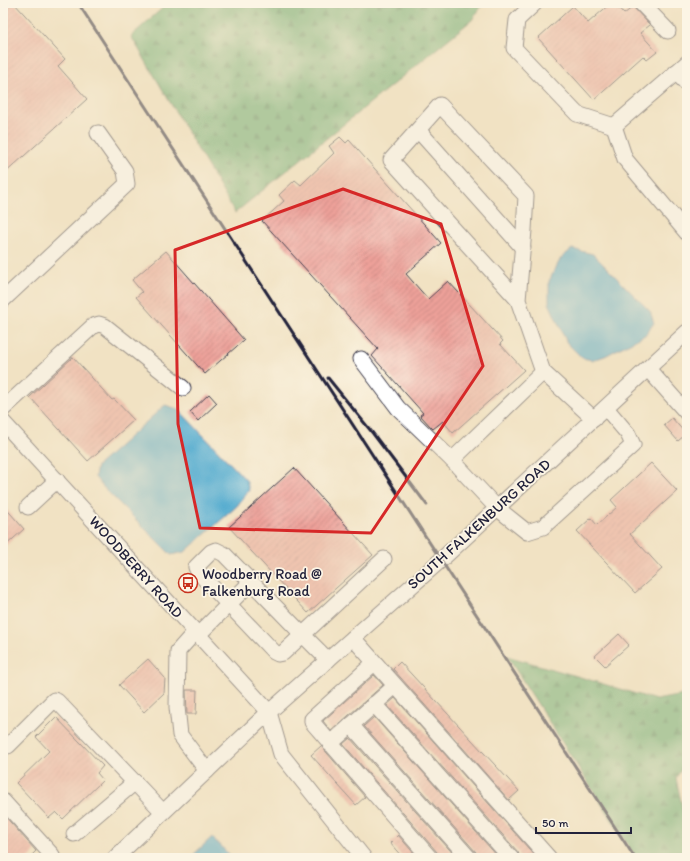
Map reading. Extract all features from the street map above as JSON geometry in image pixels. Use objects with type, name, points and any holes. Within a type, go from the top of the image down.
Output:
[{"type":"street","points":[[534,3],[517,20],[514,48],[577,114],[614,126]]},
{"type":"street","points":[[641,3],[668,31]]},
{"type":"street","points":[[614,126],[682,67],[687,84]]},
{"type":"street","points":[[518,300],[526,196],[440,105],[391,160],[518,300],[544,372],[594,419]]},
{"type":"street","points":[[614,126],[625,159],[687,233]]},
{"type":"street","points":[[418,130],[523,248]]},
{"type":"street","points":[[3,300],[127,184],[125,171],[98,133]]},
{"type":"street","points":[[3,409],[92,326],[99,324],[105,326],[183,388]]},
{"type":"street","name":"SOUTH FALKENBURG ROAD","points":[[114,858],[269,712],[497,508],[687,332]]},
{"type":"street","points":[[361,359],[398,408],[452,460],[497,508],[528,532],[543,526],[633,445],[628,434],[606,408]]},
{"type":"street","points":[[648,369],[685,406]]},
{"type":"street","points":[[452,460],[544,372]]},
{"type":"street","name":"WOODBERRY ROAD","points":[[3,422],[269,712]]},
{"type":"street","points":[[28,507],[57,480]]},
{"type":"street","points":[[328,660],[303,635],[252,582],[220,551],[216,550],[211,552],[196,567],[198,572],[229,605],[274,652],[278,654],[283,653],[303,635],[384,558]]},
{"type":"street","points":[[207,771],[180,736],[176,707],[178,651],[252,582]]},
{"type":"street","points":[[352,638],[550,858]]},
{"type":"street","points":[[374,663],[312,719],[312,722],[430,858]]},
{"type":"street","points":[[330,744],[395,686]]},
{"type":"street","points":[[8,746],[54,700],[57,701],[163,812]]},
{"type":"street","points":[[374,704],[511,858]]},
{"type":"street","points":[[269,712],[281,754],[364,858]]},
{"type":"street","points":[[351,725],[469,858]]},
{"type":"street","points":[[74,834],[135,782]]},
{"type":"street","points":[[3,801],[52,855],[51,858]]},
{"type":"highlighted area","points":[[343,189],[441,224],[483,366],[371,533],[200,528],[178,424],[175,250]]},
{"type":"green space","points":[[168,3],[484,3],[472,20],[235,213],[131,36]]},
{"type":"green space","points":[[507,656],[656,700],[687,694],[687,759],[676,778],[684,815],[687,820],[687,858],[636,858]]},
{"type":"water","points":[[572,249],[593,254],[650,311],[654,323],[645,335],[605,356],[593,360],[582,358],[567,343],[549,303],[549,281],[561,258]]},
{"type":"water","points":[[165,405],[178,409],[246,480],[249,490],[237,506],[185,552],[171,555],[102,486],[95,477],[97,466]]},
{"type":"water","points":[[212,837],[232,858],[190,858]]},
{"type":"building","points":[[3,3],[14,3],[65,59],[58,66],[87,99],[3,175]]},
{"type":"building","points":[[611,3],[614,3],[624,14],[633,7],[650,25],[640,33],[657,52],[647,60],[643,56],[594,100],[538,38],[573,6],[588,23]]},
{"type":"building","points":[[340,137],[346,143],[349,140],[441,243],[406,274],[428,299],[448,281],[503,341],[500,344],[524,370],[453,433],[443,421],[433,429],[420,415],[423,413],[372,356],[378,349],[262,221],[284,201],[279,195],[295,180],[301,185],[334,153],[329,146]]},
{"type":"building","points":[[166,251],[244,340],[205,374],[136,297],[142,292],[132,280]]},
{"type":"building","points":[[73,357],[112,400],[114,399],[134,420],[88,461],[30,397]]},
{"type":"building","points":[[209,394],[217,403],[198,421],[190,412]]},
{"type":"building","points":[[672,418],[686,434],[678,441],[664,425]]},
{"type":"building","points":[[651,463],[677,491],[630,534],[662,569],[635,593],[577,531],[591,518],[597,525],[617,507],[611,500]]},
{"type":"building","points":[[294,468],[373,555],[308,613],[229,527]]},
{"type":"building","points":[[3,505],[24,529],[3,548]]},
{"type":"building","points":[[619,634],[629,645],[605,666],[595,656]]},
{"type":"building","points":[[148,659],[165,678],[164,693],[144,712],[119,685]]},
{"type":"building","points":[[400,662],[519,791],[509,800],[393,669]]},
{"type":"building","points":[[374,675],[383,685],[331,731],[323,721]]},
{"type":"building","points":[[186,690],[197,690],[196,714],[187,714]]},
{"type":"building","points":[[395,698],[537,858],[520,858],[518,852],[387,705]]},
{"type":"building","points":[[56,717],[103,766],[97,773],[103,780],[63,819],[56,812],[49,818],[16,783],[49,751],[36,737]]},
{"type":"building","points":[[374,717],[499,858],[478,858],[476,852],[364,726]]},
{"type":"building","points":[[350,738],[457,858],[439,858],[437,852],[343,744]]},
{"type":"building","points":[[321,746],[365,797],[356,805],[311,755]]},
{"type":"building","points":[[3,814],[36,851],[29,858],[3,858]]},
{"type":"building","points":[[398,835],[418,858],[403,858],[390,843]]},
{"type":"railway","points":[[78,3],[635,858]]},
{"type":"railway","points":[[328,378],[371,431],[427,505]]},
{"type":"place","name":"Woodberry Road @ Falkenburg Road","points":[[188,583]]}]
